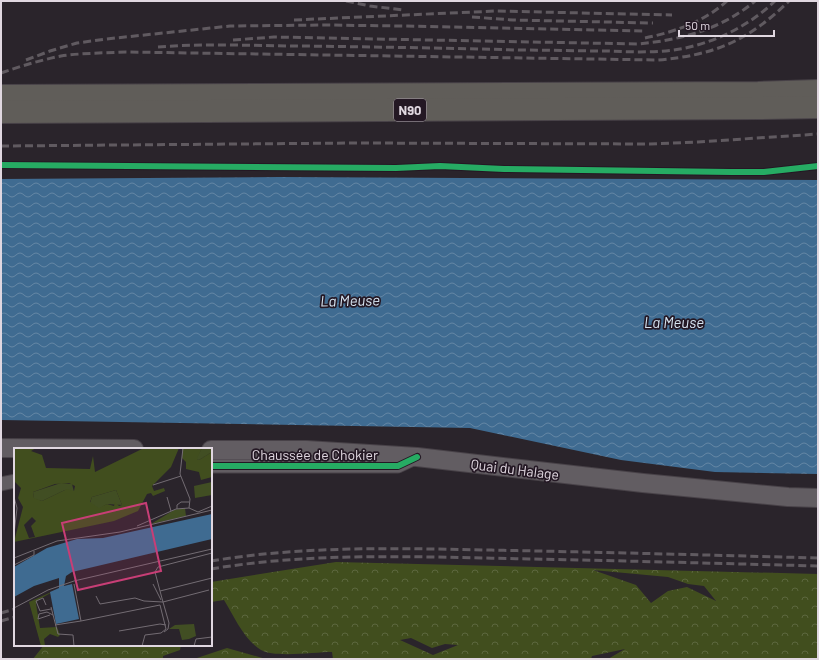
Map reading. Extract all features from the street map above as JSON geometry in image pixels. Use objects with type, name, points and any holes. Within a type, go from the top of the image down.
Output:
[{"type":"highway","name":"N90","points":[[4,101],[758,93],[818,91]]},
{"type":"highway","name":"N90","points":[[4,101],[758,108],[818,107]]},
{"type":"main road","points":[[1,448],[14,448]]},
{"type":"main road","name":"Quai du Halage","points":[[212,450],[306,450],[417,457],[642,484],[788,498],[818,498]]},
{"type":"street","name":"Chaussée de Chokier","points":[[212,466],[398,466],[417,457]]},
{"type":"street","points":[[1,484],[14,481]]},
{"type":"green space","points":[[336,562],[818,574],[818,659],[608,659],[625,649],[592,656],[591,659],[333,659],[332,652],[275,654],[261,650],[249,640],[224,600],[212,602],[212,582]],"holes":[[[593,570],[668,577],[688,584],[704,586],[716,601],[687,587],[668,591],[651,603],[636,585]],[[411,638],[432,648],[445,644],[458,645],[433,655],[400,640]]]},
{"type":"green space","points":[[43,646],[181,646],[180,650],[163,656],[163,659],[33,659]]},
{"type":"green space","points":[[227,648],[266,659],[194,659]]},
{"type":"water","name":"La Meuse","points":[[280,177],[818,180],[818,474],[715,472],[621,460],[470,428],[1,420],[1,179]]},
{"type":"railway","points":[[346,1],[403,10]]},
{"type":"railway","points":[[645,38],[667,33],[688,25],[709,15],[727,1]]},
{"type":"railway","points":[[233,40],[274,37],[638,44],[670,40],[700,32],[729,19],[755,1]]},
{"type":"railway","points":[[158,47],[230,45],[634,52],[662,51],[693,46],[718,38],[742,26],[775,1]]},
{"type":"railway","points":[[1,73],[31,63],[61,56],[126,52],[658,60],[697,54],[730,44],[759,26],[789,1]]},
{"type":"railway","points":[[294,20],[496,11],[672,15]]},
{"type":"railway","points":[[472,17],[513,20],[653,23]]},
{"type":"railway","points":[[26,60],[77,43],[230,26],[325,25],[643,31]]},
{"type":"railway","points":[[1,146],[357,143],[650,144],[818,134]]},
{"type":"railway","points":[[212,561],[245,556],[313,550],[348,549],[451,549],[818,558]]},
{"type":"railway","points":[[212,569],[278,561],[346,557],[448,557],[818,566]]},
{"type":"railway","points":[[1,613],[14,609]]},
{"type":"railway","points":[[1,621],[14,617]]},
{"type":"cycle path","points":[[1,165],[396,168],[440,166],[504,169],[731,172],[764,172],[818,166]]},
{"type":"cycle path","points":[[212,466],[398,466],[417,457]]}]
